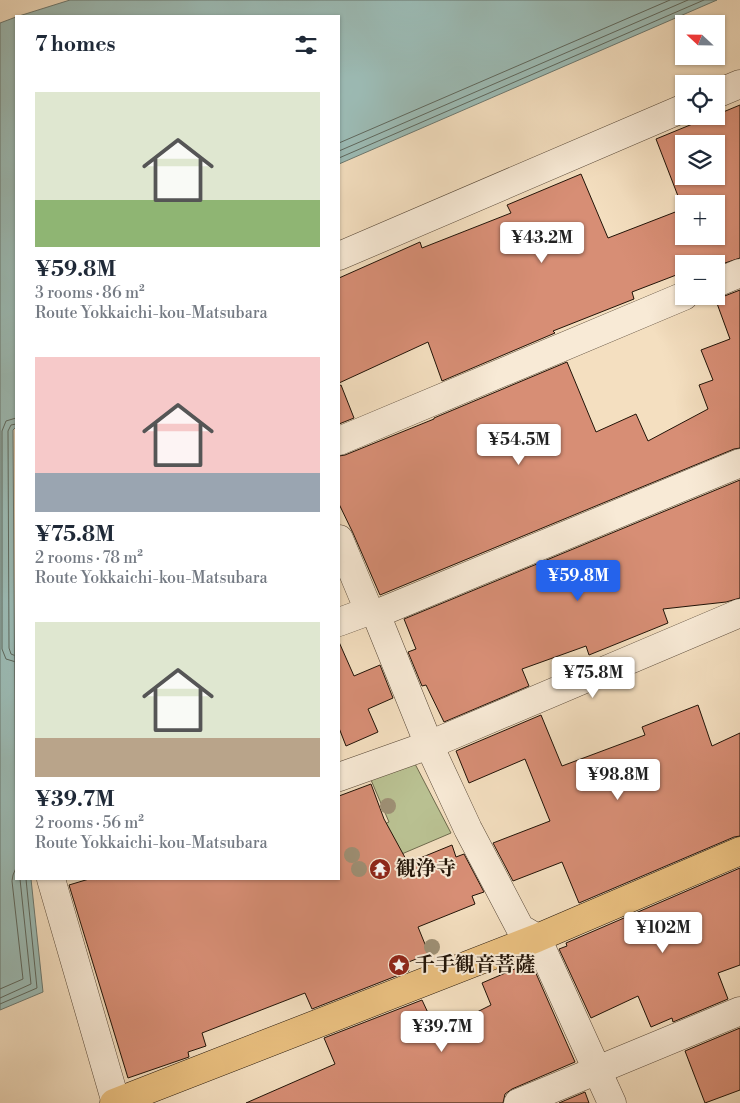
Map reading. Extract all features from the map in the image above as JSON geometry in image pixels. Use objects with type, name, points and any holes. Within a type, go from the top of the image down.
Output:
[{"type":"main road","points":[[115,1103],[537,938],[740,851]]},
{"type":"street","points":[[725,90],[740,84]]},
{"type":"street","points":[[340,256],[675,112]]},
{"type":"street","points":[[725,279],[740,273]]},
{"type":"street","points":[[340,441],[675,300]]},
{"type":"street","points":[[340,622],[372,612],[740,463]]},
{"type":"street","points":[[340,541],[468,830],[520,928],[537,938],[612,1103]]},
{"type":"street","points":[[340,777],[429,745],[740,613]]},
{"type":"street","points":[[51,880],[115,1103]]},
{"type":"street","points":[[518,1103],[740,1010]]},
{"type":"green space","points":[[414,762],[451,833],[390,859],[380,826],[389,822],[371,780]]},
{"type":"water","points":[[70,0],[717,0],[682,15],[675,15],[675,18],[340,164],[340,15],[22,15]]},
{"type":"water","points":[[15,17],[15,428],[13,430],[15,880],[31,880],[43,992],[0,1010],[0,23]]},
{"type":"building","points":[[740,105],[740,258],[725,263],[725,255],[675,255],[675,275],[632,292],[634,299],[553,331],[555,333],[442,381],[428,342],[340,383],[340,278],[420,242],[422,248],[511,213],[507,205],[581,174],[608,238],[675,212],[675,245],[725,245],[725,195],[678,195],[656,139],[690,125],[725,125],[725,111]]},
{"type":"building","points":[[740,290],[740,448],[380,595],[340,506],[340,456],[434,419],[567,362],[596,432],[636,414],[648,441],[708,409],[699,385],[713,380],[701,350],[730,339],[718,305],[725,305],[725,296]]},
{"type":"building","points":[[340,386],[354,418],[340,424]]},
{"type":"building","points":[[740,480],[740,598],[726,602],[663,609],[668,623],[589,655],[586,646],[522,669],[529,686],[444,722],[426,685],[422,686],[408,652],[416,649],[404,619]]},
{"type":"building","points":[[340,644],[354,676],[380,665],[393,698],[368,709],[378,732],[346,746],[340,731]]},
{"type":"building","points":[[698,705],[712,746],[740,733],[740,836],[579,903],[562,862],[513,881],[493,843],[550,821],[525,759],[469,783],[456,751],[541,715],[562,766],[645,735],[642,727]]},
{"type":"building","points":[[371,784],[384,819],[408,863],[452,845],[456,857],[464,854],[484,892],[472,896],[475,904],[418,927],[429,954],[406,963],[409,971],[312,1009],[305,993],[202,1033],[206,1046],[188,1052],[189,1057],[128,1078],[69,885],[86,880],[340,880],[340,796]]},
{"type":"building","points":[[740,868],[740,965],[718,973],[728,999],[673,1022],[672,1018],[651,1027],[638,996],[591,1018],[559,949],[567,946],[566,943]]},
{"type":"building","points":[[531,962],[575,1062],[512,1089],[505,1094],[503,1103],[246,1103],[335,1064],[324,1038],[422,1000],[437,1032],[491,1005],[482,983]]},
{"type":"building","points":[[740,1028],[740,1090],[705,1103],[685,1051]]},
{"type":"building","points":[[585,1092],[589,1103],[559,1103]]},
{"type":"place","name":"観浄寺","points":[[380,869]]},
{"type":"place","name":"千手観音菩薩","points":[[399,965]]}]
